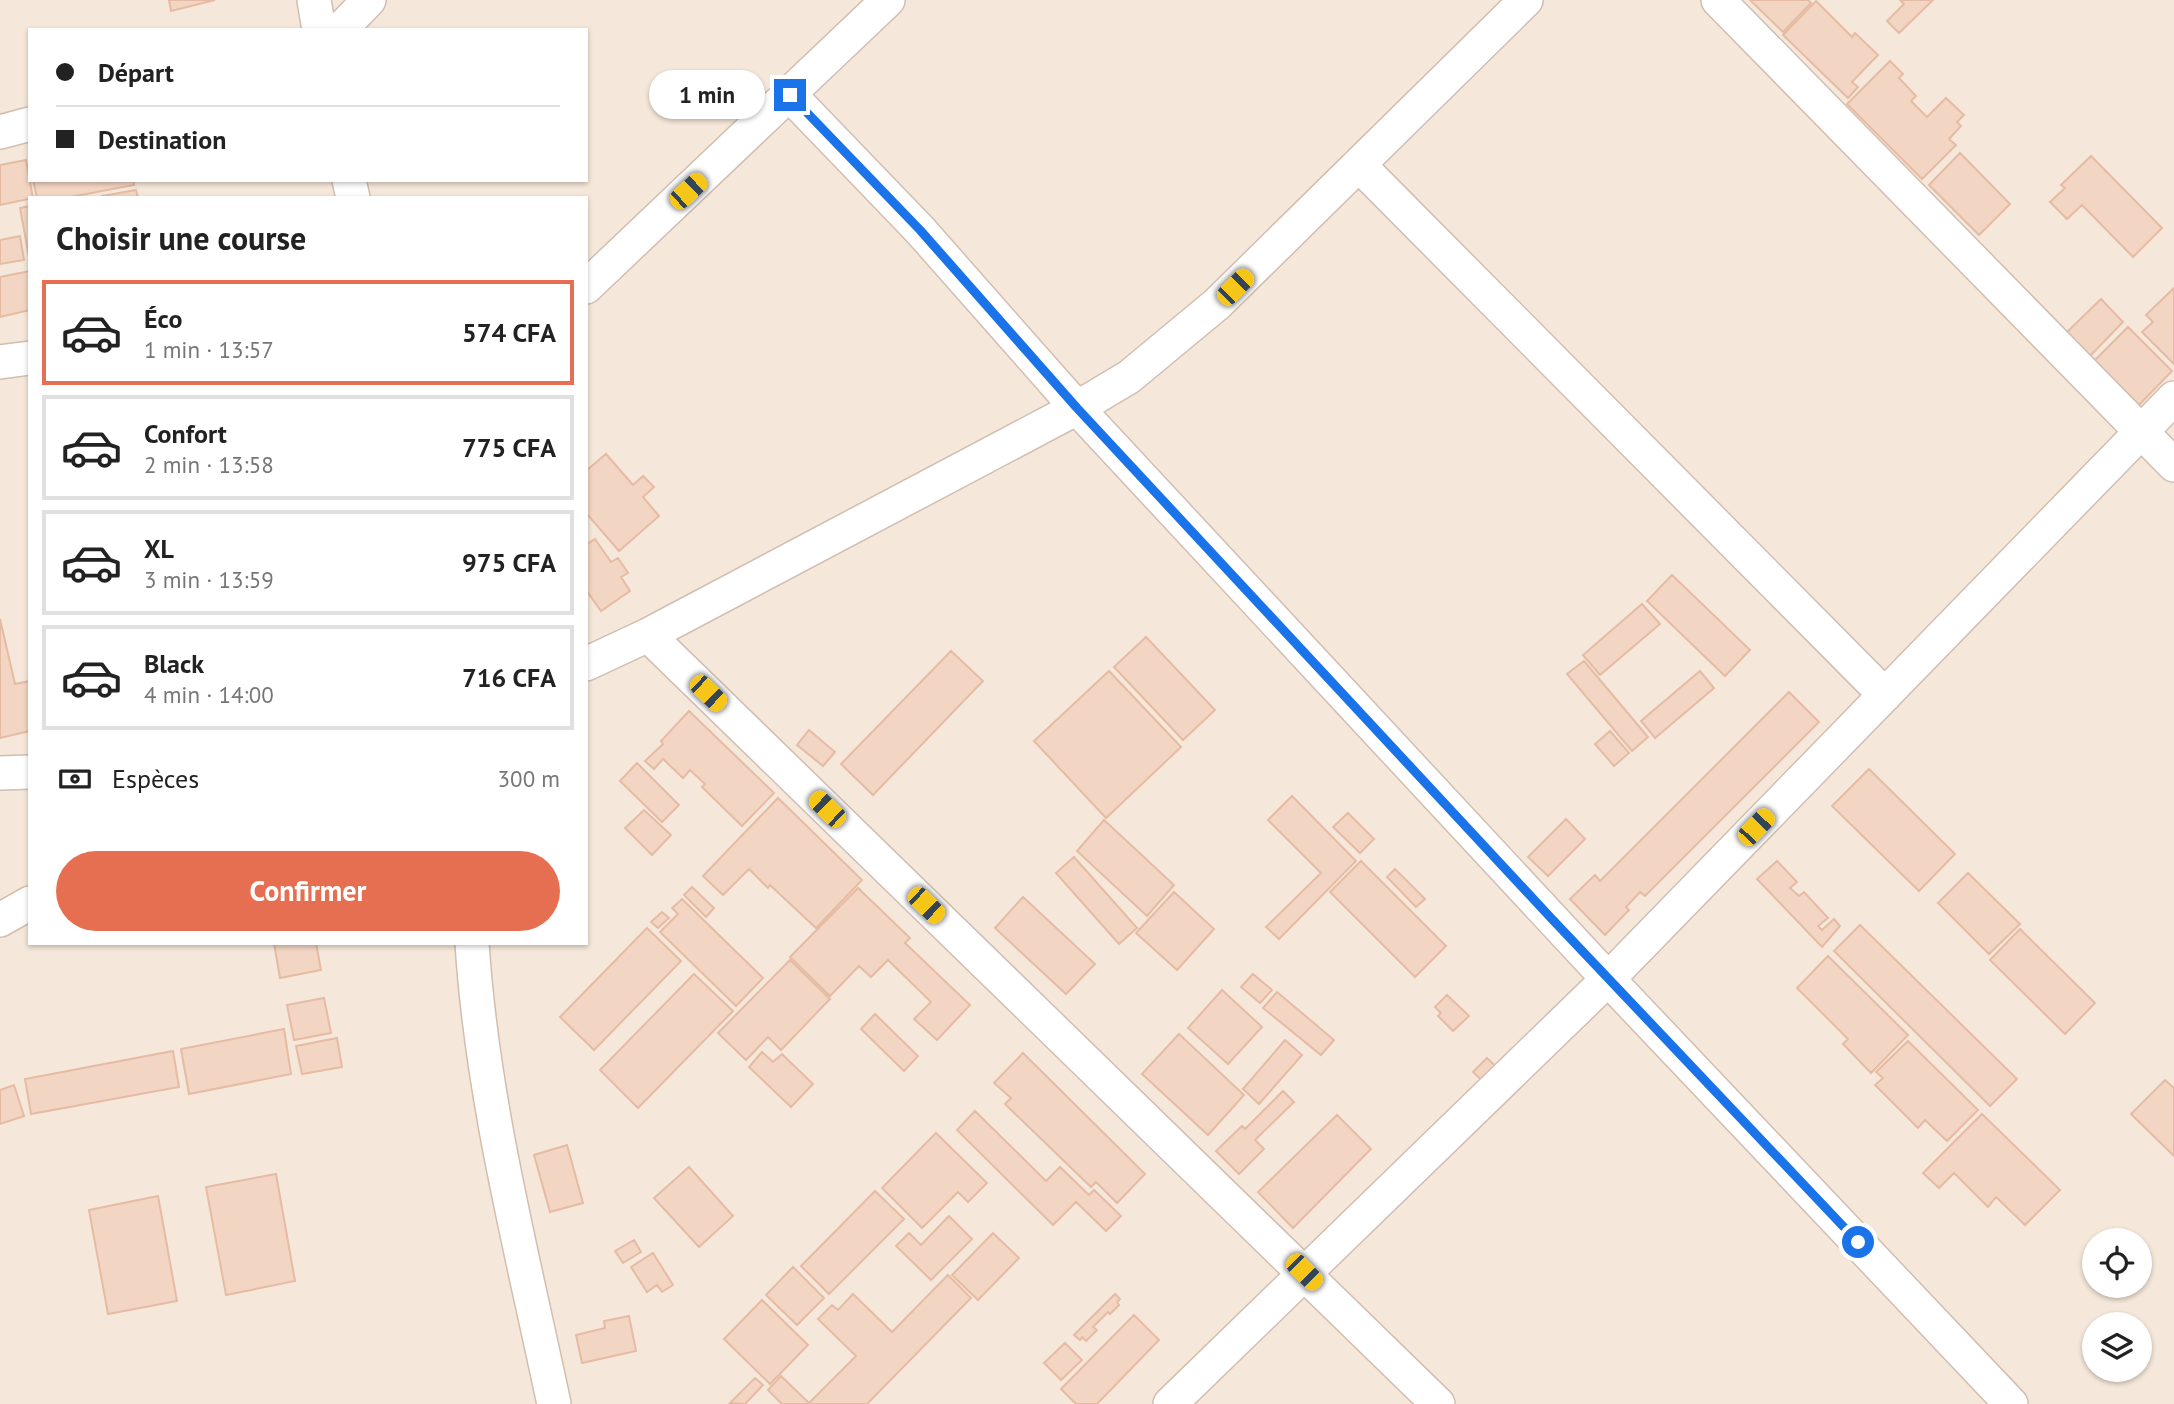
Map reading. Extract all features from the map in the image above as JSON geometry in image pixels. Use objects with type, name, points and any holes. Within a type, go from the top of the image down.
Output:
[{"type":"street","points":[[314,0],[319,28]]},
{"type":"street","points":[[342,28],[369,0]]},
{"type":"street","points":[[588,285],[888,0]]},
{"type":"street","points":[[588,663],[648,635],[1077,408],[1129,377],[1217,304],[1525,0]]},
{"type":"street","points":[[1718,0],[2174,465]]},
{"type":"street","points":[[790,95],[920,230],[1077,408],[1608,979],[2011,1404]]},
{"type":"street","points":[[0,132],[28,125]]},
{"type":"street","points":[[1359,165],[1885,695]]},
{"type":"street","points":[[0,362],[28,358]]},
{"type":"street","points":[[1171,1404],[1608,979],[2174,397]]},
{"type":"street","points":[[648,635],[1438,1404]]},
{"type":"street","points":[[0,773],[28,772]]},
{"type":"street","points":[[0,920],[28,904]]},
{"type":"street","points":[[472,945],[475,987],[491,1103],[554,1404]]},
{"type":"shaded area","points":[[0,0],[2174,0],[2174,1404],[0,1404]]},
{"type":"building","points":[[169,0],[215,0],[171,11]]},
{"type":"building","points":[[1750,0],[1808,0],[1811,3],[1783,32]]},
{"type":"building","points":[[1900,0],[1933,0],[1899,33],[1887,21],[1904,4]]},
{"type":"building","points":[[1816,1],[1852,37],[1855,33],[1878,55],[1852,82],[1858,87],[1848,98],[1783,35]]},
{"type":"building","points":[[1890,61],[1903,74],[1899,78],[1916,96],[1911,101],[1927,117],[1946,98],[1964,115],[1957,122],[1961,126],[1949,139],[1956,145],[1922,179],[1847,104]]},
{"type":"building","points":[[1960,153],[2010,204],[1979,235],[1929,185]]},
{"type":"building","points":[[2091,156],[2162,228],[2133,257],[2082,205],[2067,219],[2050,202],[2065,188],[2061,185]]},
{"type":"building","points":[[26,160],[33,196],[0,205],[0,165]]},
{"type":"building","points":[[33,182],[133,182],[134,185],[76,196],[37,196]]},
{"type":"building","points":[[136,190],[138,196],[102,196]]},
{"type":"building","points":[[28,206],[28,251],[20,208]]},
{"type":"building","points":[[20,236],[24,260],[0,264],[0,240]]},
{"type":"building","points":[[28,271],[28,310],[0,317],[0,277]]},
{"type":"building","points":[[2174,288],[2174,364],[2142,332],[2153,322],[2146,315]]},
{"type":"building","points":[[2101,299],[2123,322],[2090,356],[2067,332]]},
{"type":"building","points":[[2128,327],[2172,371],[2137,407],[2093,362]]},
{"type":"building","points":[[606,454],[633,485],[643,476],[654,487],[643,497],[659,516],[619,551],[588,515],[588,469]]},
{"type":"building","points":[[595,539],[611,562],[618,558],[628,573],[621,577],[630,591],[601,611],[588,593],[588,544]]},
{"type":"building","points":[[1672,575],[1750,650],[1725,676],[1647,601]]},
{"type":"building","points":[[1642,604],[1660,624],[1600,675],[1583,655]]},
{"type":"building","points":[[0,619],[15,684],[28,681],[28,731],[0,738]]},
{"type":"building","points":[[1146,637],[1215,710],[1183,740],[1114,667]]},
{"type":"building","points":[[951,651],[983,681],[873,795],[841,764]]},
{"type":"building","points":[[1584,661],[1648,737],[1632,751],[1567,674]]},
{"type":"building","points":[[1109,671],[1181,747],[1106,818],[1034,741]]},
{"type":"building","points":[[1700,671],[1714,688],[1655,738],[1641,721]]},
{"type":"building","points":[[1789,692],[1819,722],[1645,896],[1640,892],[1626,907],[1629,910],[1605,935],[1570,899],[1595,875],[1600,881]]},
{"type":"building","points":[[689,711],[774,793],[742,826],[702,787],[705,784],[690,770],[683,778],[663,759],[654,769],[645,761],[663,744],[661,741]]},
{"type":"building","points":[[809,730],[835,752],[823,766],[797,745]]},
{"type":"building","points":[[1610,731],[1629,753],[1614,766],[1595,744]]},
{"type":"building","points":[[637,763],[679,805],[662,822],[620,781]]},
{"type":"building","points":[[1869,769],[1955,854],[1919,891],[1832,806]]},
{"type":"building","points":[[1292,796],[1356,861],[1279,939],[1266,927],[1321,873],[1268,820]]},
{"type":"building","points":[[778,798],[862,880],[816,928],[749,869],[723,895],[703,876]]},
{"type":"building","points":[[644,810],[671,835],[652,855],[625,828]]},
{"type":"building","points":[[1348,813],[1374,839],[1360,853],[1333,827]]},
{"type":"building","points":[[1566,819],[1585,839],[1548,876],[1528,857]]},
{"type":"building","points":[[1104,820],[1174,885],[1147,916],[1077,851]]},
{"type":"building","points":[[1074,857],[1137,928],[1119,944],[1056,873]]},
{"type":"building","points":[[1361,861],[1446,946],[1415,977],[1330,892]]},
{"type":"building","points":[[1777,861],[1797,882],[1790,888],[1799,896],[1804,892],[1828,918],[1818,926],[1822,930],[1834,919],[1840,926],[1822,947],[1757,879]]},
{"type":"building","points":[[1395,869],[1425,899],[1416,907],[1387,877]]},
{"type":"building","points":[[1968,873],[2020,924],[1989,954],[1938,903]]},
{"type":"building","points":[[692,887],[714,908],[706,917],[684,895]]},
{"type":"building","points":[[858,888],[910,938],[905,943],[970,1005],[937,1040],[914,1019],[931,1002],[888,960],[871,977],[859,966],[830,996],[790,957]]},
{"type":"building","points":[[1174,892],[1214,929],[1177,970],[1136,933]]},
{"type":"building","points":[[1023,897],[1095,964],[1066,994],[995,928]]},
{"type":"building","points":[[682,899],[763,978],[736,1006],[660,932],[678,914],[672,908]]},
{"type":"building","points":[[662,912],[669,918],[658,928],[651,922]]},
{"type":"building","points":[[1860,925],[2017,1079],[1990,1106],[1834,951]]},
{"type":"building","points":[[647,928],[681,961],[594,1050],[560,1017]]},
{"type":"building","points":[[2020,929],[2095,1003],[2065,1034],[1990,960]]},
{"type":"building","points":[[274,945],[316,945],[321,970],[280,978]]},
{"type":"building","points":[[1828,956],[1908,1035],[1871,1073],[1843,1044],[1848,1039],[1797,988]]},
{"type":"building","points":[[790,960],[830,999],[781,1050],[768,1037],[746,1060],[718,1033]]},
{"type":"building","points":[[694,974],[733,1011],[638,1108],[600,1070]]},
{"type":"building","points":[[1253,974],[1272,990],[1260,1003],[1241,987]]},
{"type":"building","points":[[1222,990],[1262,1027],[1228,1064],[1188,1028]]},
{"type":"building","points":[[1277,992],[1334,1040],[1321,1055],[1263,1008]]},
{"type":"building","points":[[1447,995],[1469,1016],[1453,1031],[1438,1016],[1441,1013],[1435,1007]]},
{"type":"building","points":[[324,998],[331,1033],[294,1040],[287,1005]]},
{"type":"building","points":[[875,1014],[918,1056],[904,1071],[861,1029]]},
{"type":"building","points":[[284,1029],[291,1074],[189,1094],[181,1049]]},
{"type":"building","points":[[1179,1034],[1244,1095],[1208,1135],[1142,1074]]},
{"type":"building","points":[[337,1038],[342,1067],[302,1074],[296,1046]]},
{"type":"building","points":[[1285,1040],[1302,1055],[1259,1104],[1243,1089]]},
{"type":"building","points":[[1908,1041],[1978,1110],[1947,1141],[1925,1120],[1918,1128],[1875,1085],[1883,1078],[1876,1072]]},
{"type":"building","points":[[173,1051],[179,1087],[31,1114],[25,1079]]},
{"type":"building","points":[[762,1052],[773,1062],[782,1054],[813,1084],[791,1107],[749,1067]]},
{"type":"building","points":[[1023,1053],[1145,1174],[1117,1203],[1096,1182],[1091,1187],[1005,1104],[1011,1098],[994,1083]]},
{"type":"building","points":[[1487,1058],[1504,1074],[1490,1088],[1473,1072]]},
{"type":"building","points":[[2165,1080],[2174,1088],[2174,1156],[2131,1114]]},
{"type":"building","points":[[14,1085],[24,1116],[0,1124],[0,1090]]},
{"type":"building","points":[[1283,1091],[1294,1102],[1255,1140],[1264,1149],[1239,1174],[1216,1151],[1242,1126],[1245,1129]]},
{"type":"building","points":[[975,1111],[1046,1181],[1060,1167],[1089,1195],[1094,1190],[1121,1216],[1106,1231],[1076,1202],[1053,1225],[957,1130]]},
{"type":"building","points":[[1982,1114],[2060,1190],[2025,1225],[1996,1197],[1988,1207],[1954,1173],[1939,1188],[1923,1173]]},
{"type":"building","points":[[1337,1115],[1371,1149],[1293,1228],[1258,1192]]},
{"type":"building","points":[[936,1133],[987,1183],[968,1202],[958,1192],[922,1228],[882,1188]]},
{"type":"building","points":[[567,1145],[583,1203],[550,1212],[534,1155]]},
{"type":"building","points":[[689,1167],[733,1216],[699,1247],[654,1198]]},
{"type":"building","points":[[276,1174],[295,1281],[226,1295],[206,1187]]},
{"type":"building","points":[[875,1191],[904,1219],[829,1294],[801,1266]]},
{"type":"building","points":[[158,1196],[177,1301],[108,1314],[89,1210]]},
{"type":"building","points":[[949,1216],[972,1239],[931,1280],[896,1246],[909,1233],[921,1245]]},
{"type":"building","points":[[993,1233],[1019,1258],[978,1300],[952,1275]]},
{"type":"building","points":[[634,1240],[641,1252],[623,1263],[615,1251]]},
{"type":"building","points":[[653,1253],[673,1285],[662,1292],[657,1285],[647,1292],[631,1267]]},
{"type":"building","points":[[793,1267],[824,1298],[797,1325],[766,1295]]},
{"type":"building","points":[[948,1275],[971,1298],[867,1404],[782,1404],[768,1390],[781,1376],[809,1403],[856,1356],[818,1319],[832,1305],[838,1310],[853,1294],[892,1332]]},
{"type":"building","points":[[1115,1294],[1120,1299],[1117,1302],[1119,1305],[1093,1327],[1097,1330],[1086,1341],[1074,1335]]},
{"type":"building","points":[[762,1300],[808,1345],[770,1384],[724,1339]]},
{"type":"building","points":[[1134,1315],[1159,1340],[1097,1404],[1076,1404],[1061,1389]]},
{"type":"building","points":[[629,1316],[636,1351],[582,1363],[576,1335],[605,1328],[604,1321]]},
{"type":"building","points":[[1065,1343],[1082,1360],[1061,1380],[1044,1363]]},
{"type":"building","points":[[755,1378],[763,1385],[745,1404],[730,1403]]},
{"type":"route","points":[[790,95],[920,230],[1077,408],[1551,918],[1858,1242]]}]
